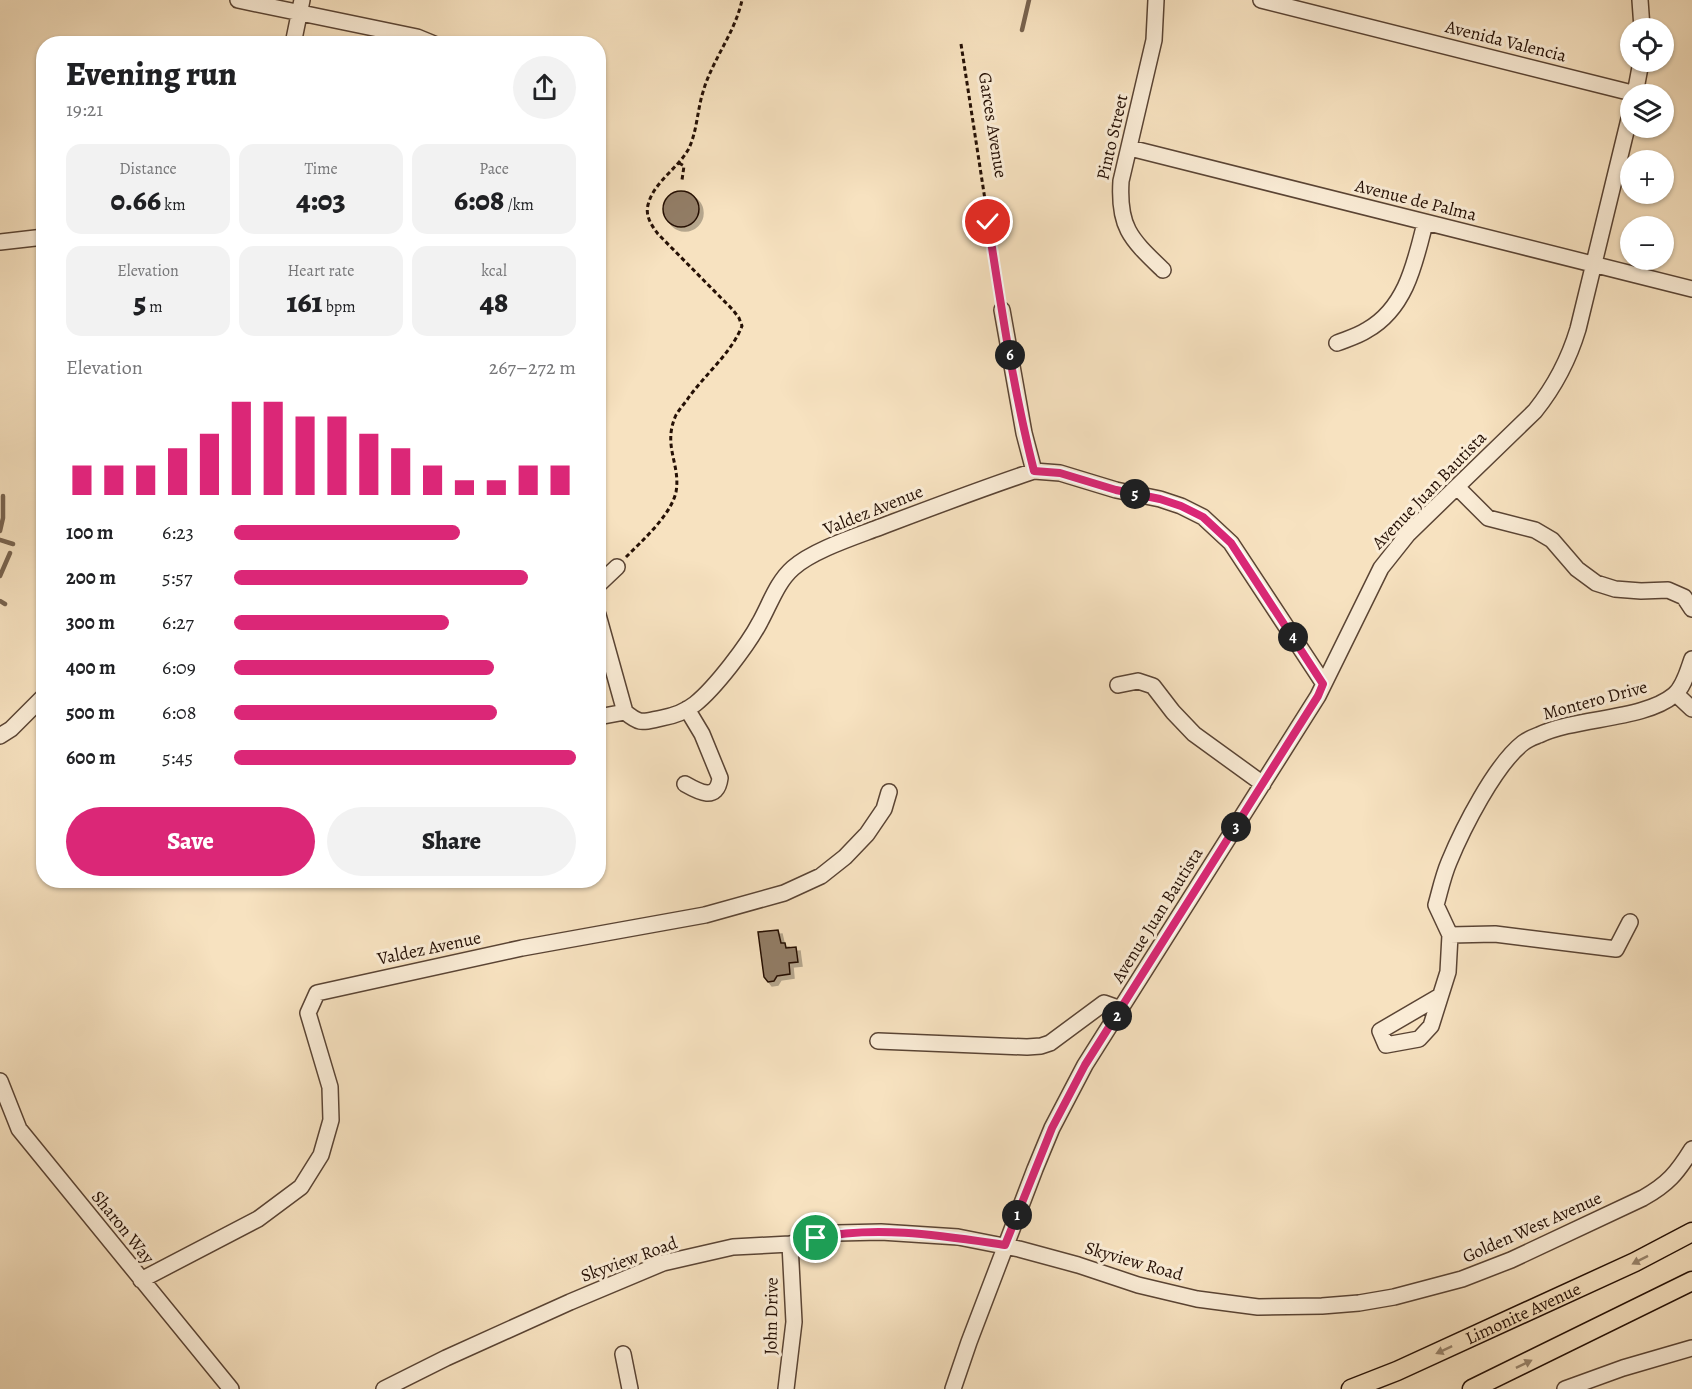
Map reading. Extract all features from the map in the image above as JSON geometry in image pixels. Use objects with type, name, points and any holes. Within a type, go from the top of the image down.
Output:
[{"type":"main road","name":"Limonite Avenue","points":[[1351,1389],[1397,1371],[1635,1262],[1692,1232]]},
{"type":"main road","points":[[1472,1389],[1692,1281]]},
{"type":"street","points":[[238,0],[300,6],[410,36]]},
{"type":"street","name":"Pinto Street","points":[[1156,0],[1154,40],[1121,181],[1120,196],[1122,216],[1128,230],[1136,243],[1163,270]]},
{"type":"street","name":"Avenida Valencia","points":[[1262,0],[1620,90]]},
{"type":"street","points":[[1640,0],[1641,18]]},
{"type":"street","points":[[294,36],[300,6]]},
{"type":"street","name":"Avenue Juan Bautista","points":[[954,1389],[1005,1245],[1052,1128],[1085,1065],[1318,696],[1381,568],[1408,534],[1535,411],[1546,397],[1571,352],[1624,138]]},
{"type":"street","name":"Avenue de Palma","points":[[1130,148],[1692,289]]},
{"type":"street","points":[[1337,343],[1367,330],[1384,317],[1396,303],[1413,269],[1425,223]]},
{"type":"street","points":[[0,242],[36,238]]},
{"type":"street","points":[[1002,310],[1024,433],[1034,471],[1060,473],[1116,490],[1160,499],[1203,517],[1231,543],[1323,684]]},
{"type":"street","name":"Valdez Avenue","points":[[687,709],[707,693],[731,663],[759,625],[781,582],[793,568],[812,556],[849,539],[963,495],[1034,471]]},
{"type":"street","points":[[1457,487],[1488,518],[1535,530],[1552,540],[1577,568],[1596,583],[1615,589],[1668,590],[1684,597],[1692,609]]},
{"type":"street","points":[[606,577],[617,567]]},
{"type":"street","points":[[606,644],[625,712],[637,721],[644,722],[673,716],[687,709],[702,734],[720,778],[717,788],[700,793],[686,784]]},
{"type":"street","name":"Montero Drive","points":[[1450,934],[1436,906],[1448,863],[1472,813],[1504,763],[1524,742],[1554,728],[1636,711],[1661,703],[1676,694],[1687,675],[1692,659]]},
{"type":"street","points":[[1118,685],[1138,681],[1153,686],[1194,734],[1263,784]]},
{"type":"street","points":[[1676,694],[1692,709]]},
{"type":"street","points":[[0,736],[11,729],[36,704]]},
{"type":"street","points":[[606,716],[625,712]]},
{"type":"street","name":"Valdez Avenue","points":[[141,1280],[258,1219],[301,1186],[321,1155],[331,1120],[330,1087],[308,1013],[317,993],[522,948],[705,915],[783,893],[821,876],[845,857],[884,809],[889,792]]},
{"type":"street","points":[[1440,996],[1448,972],[1450,934],[1495,934],[1616,949],[1630,922]]},
{"type":"street","points":[[878,1041],[1041,1046],[1050,1043],[1104,1003],[1121,1009]]},
{"type":"street","name":"Sharon Way","points":[[0,1081],[19,1129],[231,1389]]},
{"type":"street","name":"Golden West Avenue","points":[[1258,1307],[1359,1303],[1394,1297],[1462,1279],[1511,1260],[1643,1198],[1662,1187],[1681,1166],[1692,1149]]},
{"type":"street","name":"Skyview Road","points":[[384,1389],[446,1358],[570,1302],[663,1263],[733,1247],[790,1244],[837,1233],[881,1232],[958,1237],[1005,1245],[1078,1265],[1138,1285],[1197,1299],[1258,1307]]},
{"type":"street","name":"John Drive","points":[[786,1389],[794,1322],[790,1244]]},
{"type":"street","points":[[1566,1389],[1623,1368],[1692,1348]]},
{"type":"street","points":[[623,1354],[630,1389]]},
{"type":"path","points":[[617,567],[668,510],[676,492],[676,470],[670,436],[677,414],[694,388],[734,341],[742,326],[733,310],[658,234],[649,221],[647,208],[651,196],[679,163],[692,142],[702,94],[740,10],[742,0]]},
{"type":"path","name":"Garces Avenue","points":[[961,44],[1002,310]]},
{"type":"path","points":[[679,163],[684,166],[682,180]]},
{"type":"building","points":[[681,191],[694,196],[699,209],[694,222],[681,227],[668,222],[663,209],[668,196]]},
{"type":"building","points":[[778,930],[781,943],[785,943],[786,948],[796,947],[798,962],[789,963],[790,974],[777,976],[774,981],[768,982],[764,977],[758,932]]},
{"type":"waterway","points":[[1022,30],[1029,0]]},
{"type":"waterway","points":[[0,531],[3,518],[3,496]]},
{"type":"waterway","points":[[0,540],[13,544]]},
{"type":"waterway","points":[[0,576],[10,553]]},
{"type":"waterway","points":[[0,601],[5,604]]},
{"type":"route","points":[[816,1238],[837,1233],[881,1232],[958,1237],[1005,1245],[1052,1128],[1085,1065],[1318,696],[1323,684],[1231,543],[1203,517],[1160,499],[1116,490],[1060,473],[1034,471],[1024,433],[988,222]]}]
